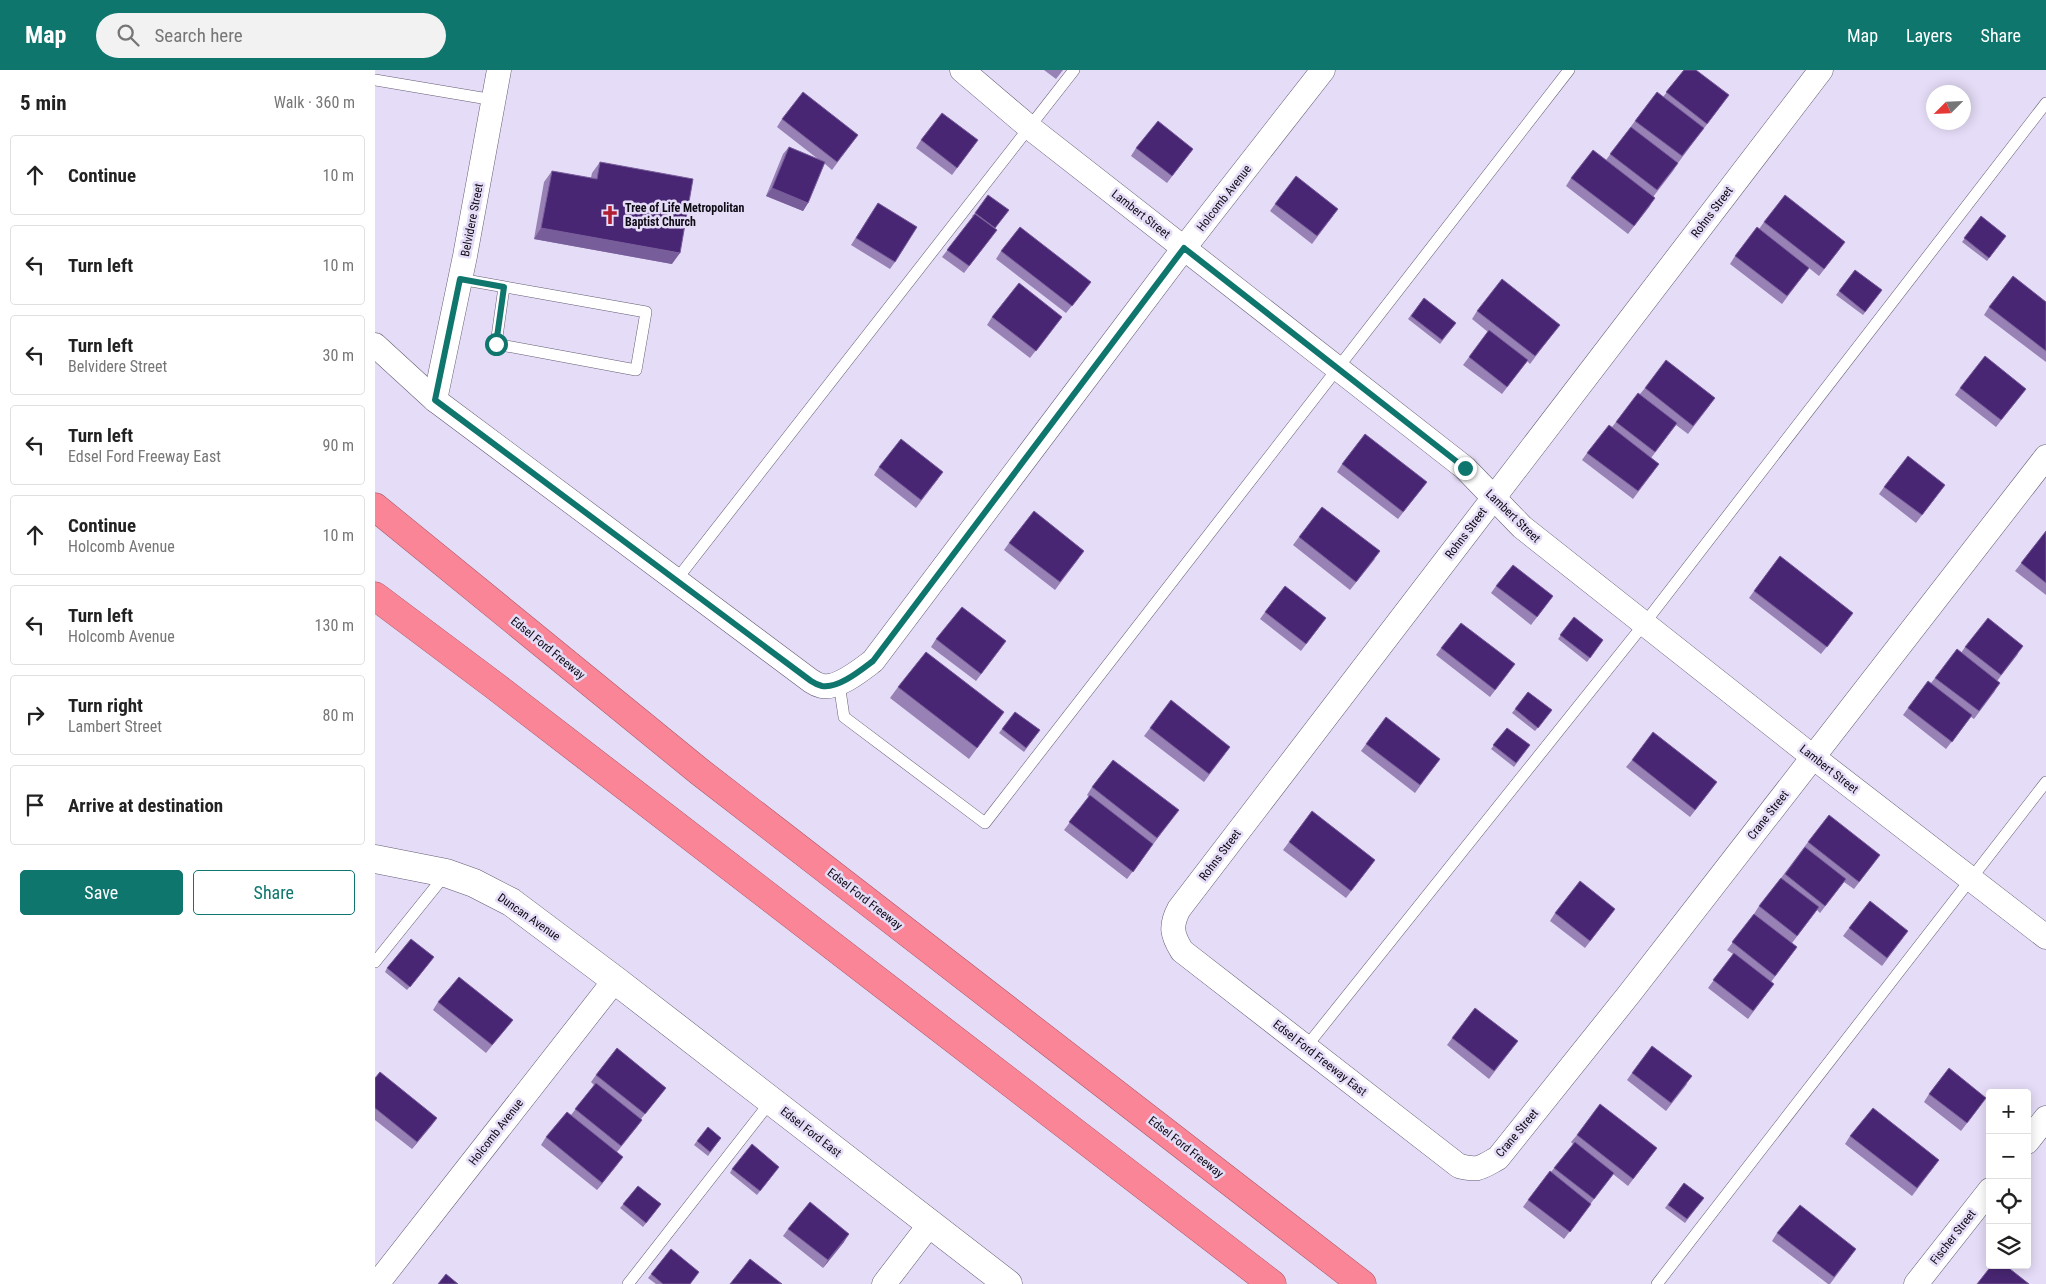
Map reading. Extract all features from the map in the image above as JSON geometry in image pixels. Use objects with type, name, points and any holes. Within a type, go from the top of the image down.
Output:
[{"type":"highway","name":"Edsel Ford Freeway","points":[[375,507],[700,772],[1363,1284]]},
{"type":"highway","points":[[375,596],[503,692],[1272,1284]]},
{"type":"street","name":"Belvidere Street","points":[[435,400],[460,279],[499,70]]},
{"type":"street","name":"Lambert Street","points":[[962,70],[1029,127],[1465,468],[1522,527],[1813,757],[2046,937]]},
{"type":"street","name":"Holcomb Avenue","points":[[677,579],[811,681],[823,687],[839,683],[856,675],[873,661],[1184,248],[1323,70]]},
{"type":"street","name":"Rohns Street","points":[[1173,928],[1174,919],[1179,908],[1821,70]]},
{"type":"street","points":[[375,345],[435,400],[677,579]]},
{"type":"street","name":"Crane Street","points":[[1483,1167],[1498,1158],[1630,992],[2046,457]]},
{"type":"street","name":"Duncan Avenue","points":[[375,859],[446,873],[474,883],[511,902],[615,980]]},
{"type":"street","name":"Edsel Ford Freeway East","points":[[1173,928],[1174,937],[1182,951],[1459,1166],[1475,1170],[1483,1167]]},
{"type":"street","name":"Holcomb Avenue","points":[[377,1284],[615,980]]},
{"type":"street","name":"Edsel Ford East","points":[[615,980],[1008,1284]]},
{"type":"street","points":[[2031,1137],[2046,1118]]},
{"type":"street","name":"Fischer Street","points":[[1916,1284],[1986,1195]]},
{"type":"street","points":[[884,1284],[930,1224]]},
{"type":"lane","points":[[677,579],[1074,70]]},
{"type":"lane","points":[[839,683],[843,717],[985,823],[1569,70]]},
{"type":"lane","points":[[375,80],[494,100]]},
{"type":"lane","points":[[1306,1047],[1644,624],[2046,103]]},
{"type":"lane","points":[[460,279],[646,312],[636,370],[496,344],[504,287]]},
{"type":"lane","points":[[1657,1284],[2046,782]]},
{"type":"lane","points":[[375,962],[446,873]]},
{"type":"lane","points":[[628,1284],[771,1101]]},
{"type":"building","points":[[1684,70],[1696,70],[1729,95],[1707,124],[1666,92]]},
{"type":"building","points":[[803,92],[858,135],[837,162],[782,119]]},
{"type":"building","points":[[1657,92],[1704,128],[1682,156],[1635,121]]},
{"type":"building","points":[[942,113],[978,140],[957,168],[921,140]]},
{"type":"building","points":[[1158,121],[1193,149],[1172,176],[1136,148]]},
{"type":"building","points":[[1631,127],[1678,163],[1657,190],[1610,154]]},
{"type":"building","points":[[789,147],[825,162],[808,203],[772,188]]},
{"type":"building","points":[[1593,150],[1655,198],[1634,226],[1571,178]]},
{"type":"building","name":"Tree of Life Metropolitan Baptist Church","points":[[600,162],[693,179],[680,253],[541,228],[552,171],[597,179]]},
{"type":"building","points":[[1296,176],[1338,209],[1317,236],[1275,204]]},
{"type":"building","points":[[988,195],[1009,210],[995,228],[975,213]]},
{"type":"building","points":[[1785,195],[1845,242],[1824,269],[1764,222]]},
{"type":"building","points":[[878,203],[917,227],[895,262],[856,238]]},
{"type":"building","points":[[975,214],[997,230],[969,266],[947,250]]},
{"type":"building","points":[[1981,216],[2006,236],[1989,258],[1964,238]]},
{"type":"building","points":[[1020,227],[1091,282],[1072,306],[1001,251]]},
{"type":"building","points":[[1757,227],[1809,268],[1787,296],[1735,256]]},
{"type":"building","points":[[1855,270],[1882,290],[1865,312],[1839,291]]},
{"type":"building","points":[[2013,276],[2046,302],[2046,351],[1989,307]]},
{"type":"building","points":[[1502,279],[1560,325],[1535,356],[1477,311]]},
{"type":"building","points":[[1019,283],[1062,317],[1036,351],[992,317]]},
{"type":"building","points":[[1424,298],[1456,323],[1442,340],[1411,316]]},
{"type":"building","points":[[1489,330],[1528,360],[1507,387],[1469,357]]},
{"type":"building","points":[[1985,356],[2026,389],[2001,420],[1960,388]]},
{"type":"building","points":[[1666,360],[1715,398],[1693,426],[1645,388]]},
{"type":"building","points":[[1638,393],[1677,423],[1655,452],[1616,422]]},
{"type":"building","points":[[1609,425],[1659,464],[1638,491],[1587,453]]},
{"type":"building","points":[[1365,434],[1427,482],[1403,512],[1342,464]]},
{"type":"building","points":[[901,439],[943,472],[921,500],[879,467]]},
{"type":"building","points":[[1908,456],[1945,485],[1922,515],[1884,487]]},
{"type":"building","points":[[1322,507],[1380,551],[1356,582],[1299,537]]},
{"type":"building","points":[[1034,511],[1084,551],[1060,582],[1009,543]]},
{"type":"building","points":[[2046,531],[2046,583],[2021,563]]},
{"type":"building","points":[[1780,556],[1853,613],[1827,647],[1754,591]]},
{"type":"building","points":[[1513,565],[1553,596],[1537,617],[1496,586]]},
{"type":"building","points":[[1285,586],[1326,618],[1306,644],[1265,612]]},
{"type":"building","points":[[962,607],[1006,641],[981,674],[936,639]]},
{"type":"building","points":[[1574,617],[1603,640],[1590,658],[1560,635]]},
{"type":"building","points":[[1988,618],[2023,646],[2001,675],[1965,647]]},
{"type":"building","points":[[1461,623],[1515,664],[1495,690],[1441,648]]},
{"type":"building","points":[[1957,649],[2000,683],[1979,711],[1935,678]]},
{"type":"building","points":[[926,652],[1004,712],[977,748],[898,687]]},
{"type":"building","points":[[1928,681],[1972,715],[1952,742],[1908,708]]},
{"type":"building","points":[[1528,692],[1552,710],[1538,728],[1515,709]]},
{"type":"building","points":[[1171,700],[1230,747],[1209,774],[1150,728]]},
{"type":"building","points":[[1015,712],[1040,730],[1026,748],[1002,729]]},
{"type":"building","points":[[1386,717],[1440,759],[1420,785],[1366,744]]},
{"type":"building","points":[[1507,728],[1530,745],[1516,763],[1493,745]]},
{"type":"building","points":[[1653,732],[1717,782],[1695,810],[1632,760]]},
{"type":"building","points":[[1113,760],[1179,810],[1157,838],[1092,787]]},
{"type":"building","points":[[1090,795],[1153,844],[1133,872],[1069,822]]},
{"type":"building","points":[[1312,811],[1375,860],[1351,891],[1289,842]]},
{"type":"building","points":[[1829,815],[1880,855],[1859,882],[1808,842]]},
{"type":"building","points":[[1805,847],[1846,879],[1825,906],[1785,874]]},
{"type":"building","points":[[1781,878],[1819,907],[1797,936],[1759,906]]},
{"type":"building","points":[[1580,881],[1615,909],[1590,941],[1555,913]]},
{"type":"building","points":[[1870,901],[1908,931],[1887,958],[1849,928]]},
{"type":"building","points":[[1754,914],[1797,947],[1775,976],[1732,942]]},
{"type":"building","points":[[411,939],[434,957],[410,987],[387,968]]},
{"type":"building","points":[[1734,953],[1774,984],[1753,1011],[1713,980]]},
{"type":"building","points":[[459,977],[513,1020],[492,1045],[438,1002]]},
{"type":"building","points":[[1475,1008],[1518,1041],[1494,1071],[1452,1038]]},
{"type":"building","points":[[1652,1046],[1692,1076],[1671,1103],[1632,1073]]},
{"type":"building","points":[[617,1048],[666,1088],[645,1114],[596,1075]]},
{"type":"building","points":[[1949,1068],[1986,1098],[1967,1123],[1929,1094]]},
{"type":"building","points":[[380,1072],[437,1118],[417,1142],[375,1108],[375,1078]]},
{"type":"building","points":[[596,1083],[642,1120],[621,1146],[575,1109]]},
{"type":"building","points":[[1600,1104],[1657,1148],[1633,1179],[1577,1135]]},
{"type":"building","points":[[1873,1108],[1939,1160],[1917,1188],[1850,1136]]},
{"type":"building","points":[[567,1112],[623,1157],[602,1183],[546,1137]]},
{"type":"building","points":[[708,1127],[721,1138],[710,1152],[697,1141]]},
{"type":"building","points":[[1575,1142],[1614,1173],[1594,1199],[1554,1168]]},
{"type":"building","points":[[752,1144],[779,1167],[760,1191],[732,1169]]},
{"type":"building","points":[[1550,1171],[1591,1204],[1570,1232],[1528,1200]]},
{"type":"building","points":[[1684,1183],[1704,1198],[1687,1219],[1668,1205]]},
{"type":"building","points":[[638,1186],[661,1204],[646,1223],[623,1204]]},
{"type":"building","points":[[810,1202],[849,1234],[828,1260],[788,1229]]},
{"type":"building","points":[[1800,1205],[1856,1249],[1834,1277],[1777,1233]]},
{"type":"building","points":[[671,1249],[699,1272],[690,1284],[663,1284],[651,1274]]},
{"type":"building","points":[[750,1259],[782,1284],[730,1284]]},
{"type":"building","points":[[1989,1269],[2010,1269],[2029,1284],[1977,1284]]},
{"type":"building","points":[[446,1274],[458,1284],[438,1284]]},
{"type":"place","name":"Tree of Life Metropolitan Baptist Church","points":[[610,215]]},
{"type":"route","points":[[496,344],[504,287],[460,279],[435,400],[811,681],[823,687],[839,683],[856,675],[873,661],[1184,248],[1465,468]]}]
